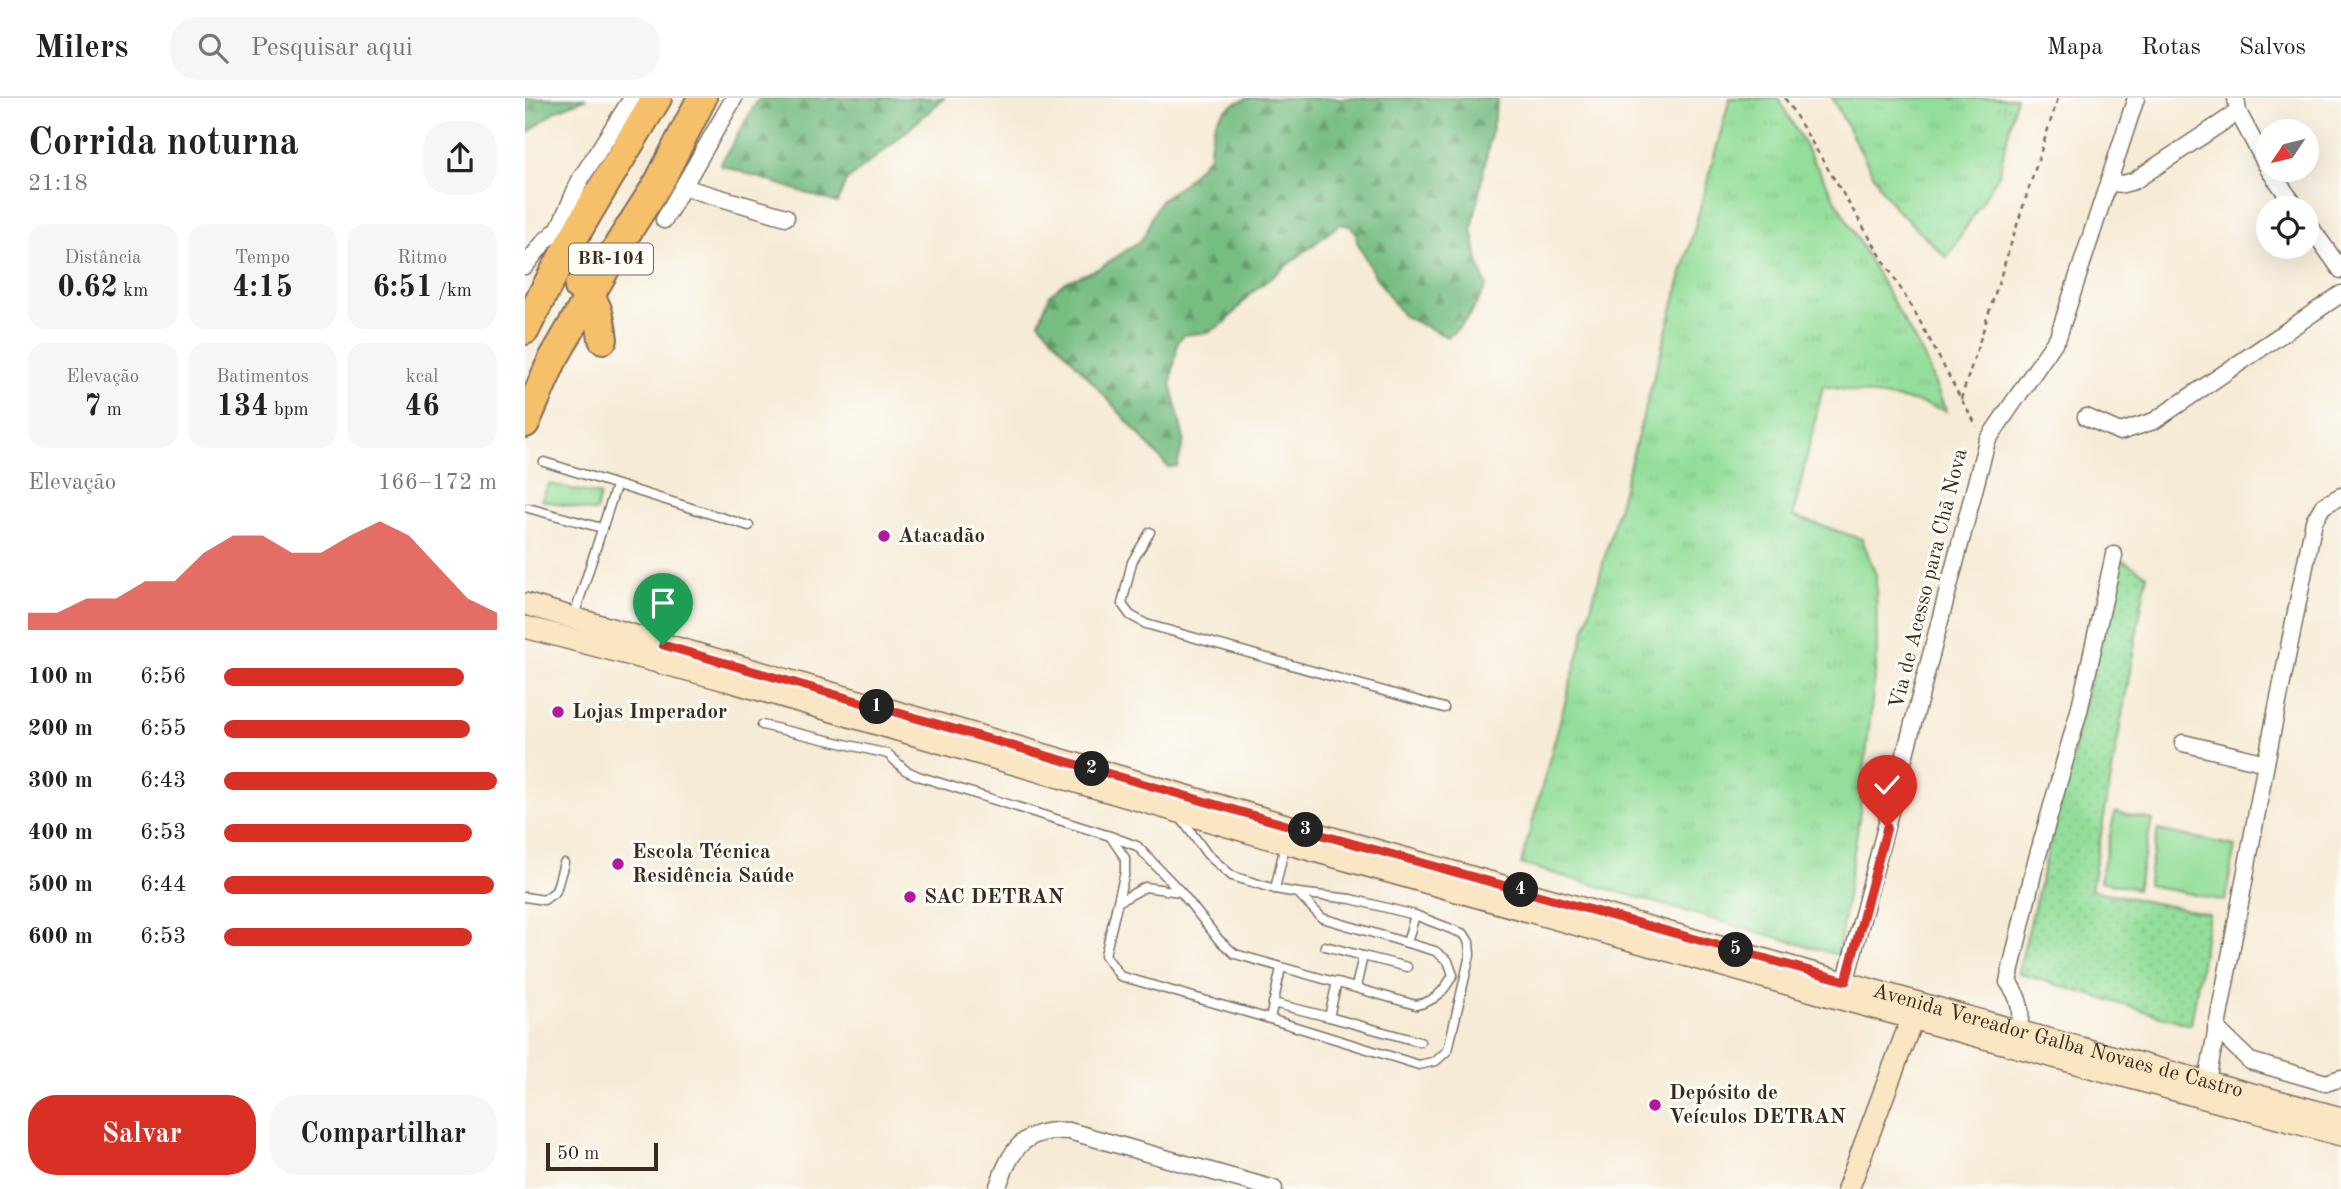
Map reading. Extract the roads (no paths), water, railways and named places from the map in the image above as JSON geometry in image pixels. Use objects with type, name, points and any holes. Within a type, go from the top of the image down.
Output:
[{"type":"highway","name":"BR-104","points":[[525,330],[593,204],[657,98]]},
{"type":"highway","name":"BR-104","points":[[525,423],[552,361],[659,181],[702,98]]},
{"type":"highway","points":[[539,300],[562,284],[581,288],[590,296],[599,311],[603,339]]},
{"type":"street","points":[[559,228],[580,178],[632,98]]},
{"type":"street","points":[[664,220],[734,98]]},
{"type":"street","points":[[2135,98],[2110,183],[2134,181],[2237,105],[2256,143]]},
{"type":"street","name":"Via de Acesso para Chã Nova","points":[[1843,990],[1987,440],[2058,337],[2110,183]]},
{"type":"street","points":[[683,187],[786,217]]},
{"type":"street","points":[[525,265],[559,228],[593,204]]},
{"type":"street","points":[[2319,239],[2341,270]]},
{"type":"street","points":[[2086,417],[2120,432],[2154,421],[2341,293]]},
{"type":"street","points":[[2207,1081],[2314,521],[2323,506],[2341,496]]},
{"type":"street","points":[[2018,1031],[2022,1015],[2018,995],[2008,982],[2034,869],[2079,711],[2113,555]]},
{"type":"street","name":"Avenida Vereador Galba Novaes de Castro","points":[[525,604],[1288,834],[1916,1010],[2341,1135]]},
{"type":"street","name":"Avenida Vereador Galba Novaes de Castro","points":[[525,627],[726,680],[1176,811],[1288,834]]},
{"type":"street","points":[[2183,743],[2266,763]]},
{"type":"street","points":[[1848,1189],[1916,1010]]},
{"type":"street","name":"Avenida Vereador Galba Novaes de Castro","points":[[1916,1010],[2018,1031],[2341,1118]]},
{"type":"street","points":[[2215,1028],[2250,1061],[2326,1083],[2341,1078]]},
{"type":"street","points":[[997,1189],[1014,1148],[1025,1138],[1056,1130],[1069,1131],[1275,1189]]},
{"type":"lane","points":[[544,462],[749,526]]},
{"type":"lane","points":[[573,619],[616,486]]},
{"type":"lane","points":[[528,508],[603,528]]},
{"type":"lane","points":[[1150,531],[1132,562],[1122,604],[1130,615],[1146,624],[1444,708]]},
{"type":"lane","points":[[762,725],[888,754],[905,770],[918,776],[1137,846],[1181,892],[1219,940],[1235,954],[1416,1004],[1428,1002],[1442,994],[1453,975],[1448,961],[1435,951],[1322,918],[1298,894]]},
{"type":"lane","points":[[1110,836],[1125,858],[1125,872],[1105,955],[1119,976],[1419,1065],[1436,1061],[1448,1050],[1470,955],[1469,942],[1464,934],[1415,915],[1351,899],[1298,894],[1232,876],[1207,854],[1176,811]]},
{"type":"lane","points":[[1275,889],[1288,834]]},
{"type":"lane","points":[[525,897],[544,900],[556,891],[564,863]]},
{"type":"lane","points":[[1118,902],[1145,887],[1181,892]]},
{"type":"lane","points":[[1407,943],[1415,915]]},
{"type":"lane","points":[[1325,946],[1407,967]]},
{"type":"lane","points":[[1356,987],[1363,956]]},
{"type":"lane","points":[[1270,1019],[1281,968]]},
{"type":"lane","points":[[1329,1017],[1337,982]]},
{"type":"lane","points":[[1273,1003],[1420,1042]]},
{"type":"place","name":"Atacadão","points":[[884,536]]},
{"type":"place","name":"Lojas Imperador","points":[[558,712]]},
{"type":"place","name":"Escola Técnica Residência Saúde","points":[[618,864]]},
{"type":"place","name":"SAC DETRAN","points":[[910,897]]},
{"type":"place","name":"Depósito de Veículos DETRAN","points":[[1655,1105]]}]
